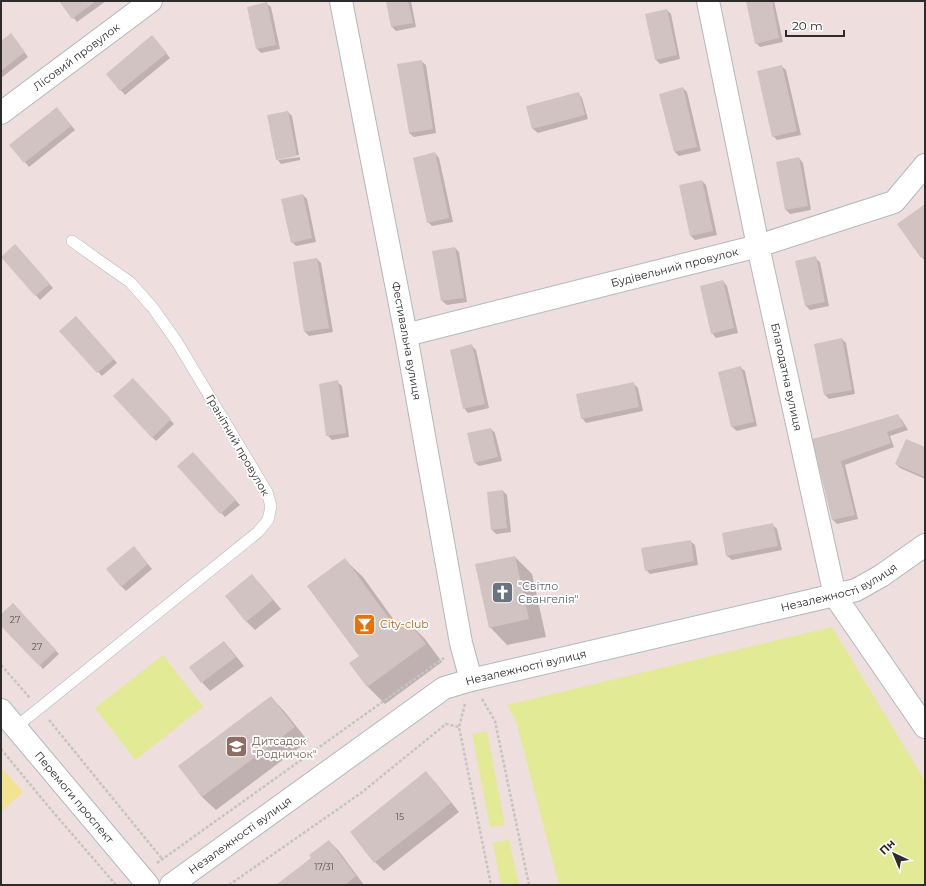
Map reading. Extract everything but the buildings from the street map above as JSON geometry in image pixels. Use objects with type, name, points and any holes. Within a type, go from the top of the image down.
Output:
[{"type":"street","name":"Лісовий провулок","points":[[1,113],[151,1]]},
{"type":"street","name":"Фестивальна вулиця","points":[[341,1],[406,336],[461,643],[471,680]]},
{"type":"street","name":"Благодатна вулиця","points":[[708,1],[758,246],[834,596],[925,727]]},
{"type":"street","name":"Будівельний провулок","points":[[406,336],[758,246],[894,202],[925,165]]},
{"type":"street","name":"Незалежності вулиця","points":[[175,882],[444,688],[471,680],[856,590],[881,576],[925,545]]},
{"type":"street","name":"Перемоги проспект","points":[[1,710],[144,880]]},
{"type":"lane","name":"Гранітний провулок","points":[[16,727],[258,532],[268,520],[271,506],[267,492],[177,342],[153,308],[130,282],[72,241]]},
{"type":"path","points":[[144,880],[163,859],[454,650],[461,643]]},
{"type":"path","points":[[1,665],[39,708],[163,859],[175,882]]},
{"type":"path","points":[[471,680],[458,727],[491,885]]},
{"type":"path","points":[[471,680],[495,721],[529,885]]},
{"type":"path","points":[[229,885],[361,793],[446,724],[458,727]]},
{"type":"path","points":[[1,749],[116,885]]},
{"type":"green space","points":[[832,627],[925,781],[925,885],[559,885],[516,721],[507,705]]},
{"type":"green space","points":[[163,655],[203,707],[135,760],[95,708]]},
{"type":"green space","points":[[487,731],[505,825],[490,827],[472,734]]},
{"type":"green space","points":[[509,840],[519,885],[501,885],[493,843]]},
{"type":"shaded area","points":[[1,767],[23,792],[1,812]]},
{"type":"place","name":"\"Світло Євангелія\"","points":[[502,592]]},
{"type":"place","name":"City-club","points":[[364,624]]},
{"type":"place","name":"Дитсадок \"Родничок\"","points":[[236,747]]}]
